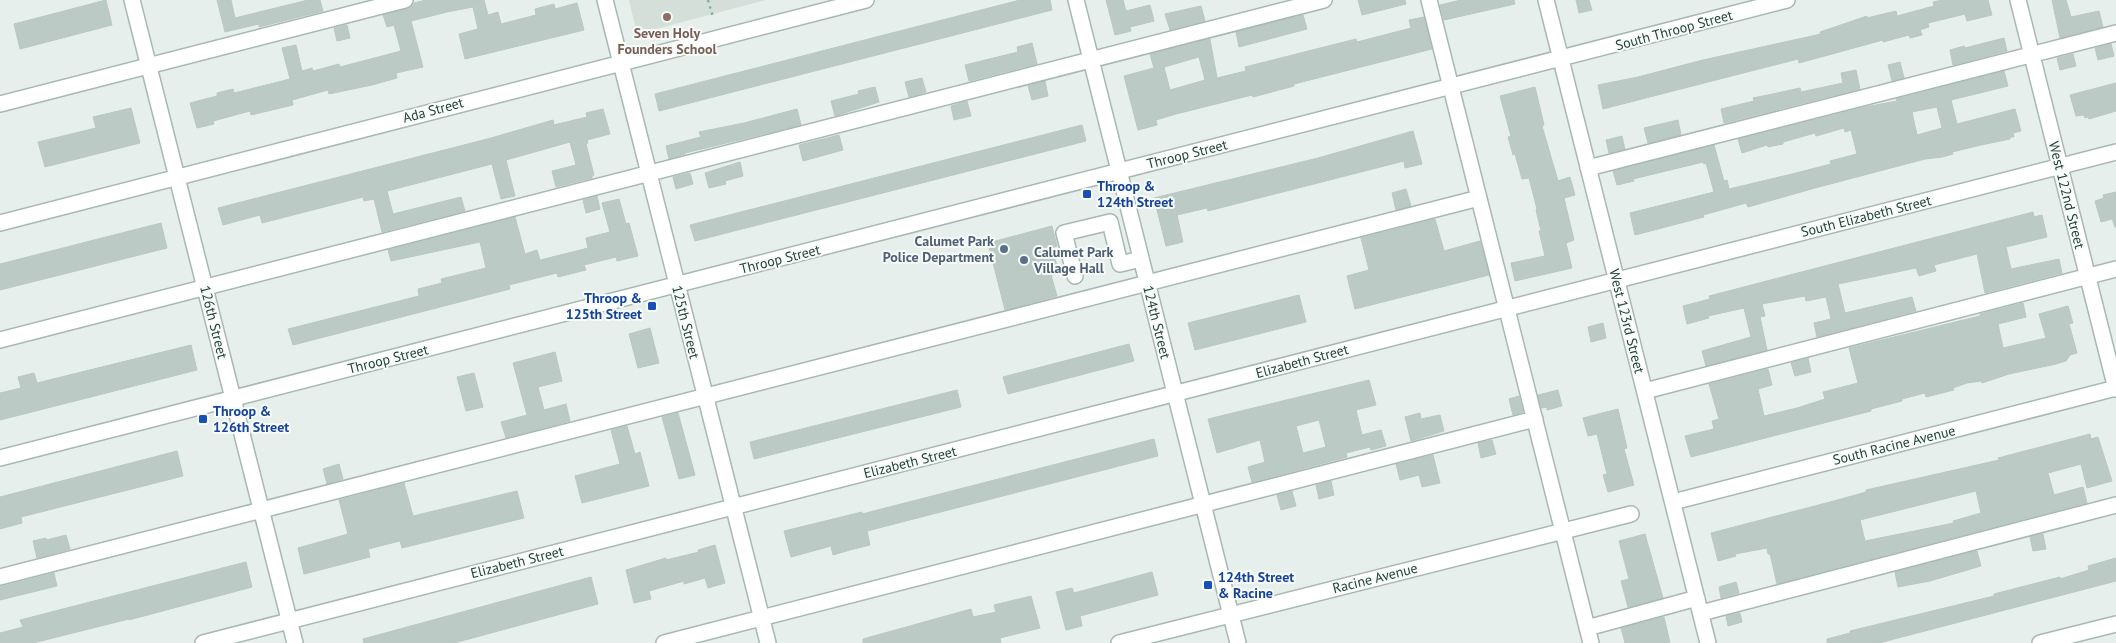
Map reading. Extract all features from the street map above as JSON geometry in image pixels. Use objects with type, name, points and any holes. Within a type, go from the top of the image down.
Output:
[{"type":"street","name":"126th Street","points":[[132,0],[295,643]]},
{"type":"street","points":[[0,104],[405,0]]},
{"type":"street","name":"125th Street","points":[[605,0],[768,643]]},
{"type":"street","name":"Ada Street","points":[[0,223],[866,0]]},
{"type":"street","name":"124th Street","points":[[1076,0],[1238,643]]},
{"type":"street","points":[[0,340],[1324,0]]},
{"type":"street","points":[[1429,0],[1563,531],[1588,639],[1697,598]]},
{"type":"street","name":"West 123rd Street","points":[[1546,0],[1708,643]]},
{"type":"street","name":"South Throop Street","points":[[1561,59],[1787,0]]},
{"type":"street","name":"West 122nd Street","points":[[2018,0],[2116,388]]},
{"type":"street","points":[[1588,168],[2116,33]]},
{"type":"street","name":"Throop Street","points":[[0,458],[1561,59]]},
{"type":"street","name":"South Elizabeth Street","points":[[1617,280],[2116,152]]},
{"type":"street","points":[[0,577],[1479,198]]},
{"type":"street","points":[[1111,228],[1120,264],[1141,259]]},
{"type":"street","points":[[1076,276],[1064,233],[1111,228],[1133,228]]},
{"type":"street","points":[[1645,391],[2116,269]]},
{"type":"street","name":"Elizabeth Street","points":[[203,643],[1617,280]]},
{"type":"street","name":"South Racine Avenue","points":[[1673,502],[2116,388]]},
{"type":"street","points":[[664,643],[1535,419]]},
{"type":"street","points":[[1701,613],[2116,505]]},
{"type":"street","name":"Racine Avenue","points":[[1118,643],[1631,514]]},
{"type":"street","points":[[2040,643],[2116,624]]},
{"type":"path","points":[[708,0],[713,17]]},
{"type":"shaded area","name":"Seven Holy Founders School","points":[[629,0],[766,0],[637,34]]},
{"type":"building","points":[[106,0],[112,25],[20,49],[14,24]]},
{"type":"building","points":[[217,0],[231,0],[235,18],[308,0],[320,0],[323,11],[259,27],[259,24],[225,32]]},
{"type":"building","points":[[426,0],[484,0],[488,15],[498,12],[501,24],[536,15],[535,9],[554,4],[555,9],[577,3],[584,30],[465,59],[459,34],[478,29],[473,7],[411,21],[423,67],[396,73],[397,78],[372,85],[329,94],[328,90],[292,100],[293,105],[251,115],[250,111],[213,121],[214,124],[197,128],[190,103],[217,96],[217,93],[233,89],[234,93],[290,79],[282,48],[296,45],[302,71],[312,68],[313,71],[339,64],[340,67],[401,51],[394,25],[387,27],[383,15],[407,9],[414,3]]},
{"type":"building","points":[[1020,0],[1050,0],[1052,10],[659,111],[655,94]]},
{"type":"building","points":[[1106,0],[1123,0],[1126,11],[1150,5],[1154,21],[1130,27],[1131,31],[1115,35]]},
{"type":"building","points":[[1358,0],[1405,0],[1406,4],[1362,15]]},
{"type":"building","points":[[1461,0],[1514,0],[1515,4],[1444,20],[1440,5]]},
{"type":"building","points":[[1576,0],[1589,0],[1592,10],[1579,13]]},
{"type":"building","points":[[1942,0],[1988,0],[1992,15],[1967,21],[1965,14],[1928,23],[1929,27],[1920,30],[1922,35],[1910,38],[1909,35],[1883,42],[1883,40],[1799,63],[1798,59],[1603,109],[1598,85],[1821,34],[1820,32],[1867,16],[1867,18],[1896,11],[1897,16],[1934,6],[1933,2]]},
{"type":"building","points":[[2052,0],[2066,0],[2071,17],[2099,11],[2103,27],[2060,38]]},
{"type":"building","points":[[1201,6],[1205,21],[1170,30],[1165,14]]},
{"type":"building","points":[[1303,15],[1307,29],[1239,47],[1236,32]]},
{"type":"building","points":[[1424,17],[1432,49],[1294,84],[1294,86],[1253,97],[1252,95],[1176,114],[1156,120],[1157,125],[1138,130],[1124,76],[1154,68],[1150,54],[1210,39],[1217,78],[1246,71],[1245,67],[1356,39],[1357,42],[1411,28],[1409,20]],"holes":[[[1199,57],[1205,80],[1170,90],[1164,67]]]},
{"type":"building","points":[[347,25],[350,38],[337,41],[334,28]]},
{"type":"building","points":[[2004,38],[2007,51],[1953,65],[1950,50]]},
{"type":"building","points":[[1032,43],[1037,64],[969,81],[965,65],[1018,52],[1017,47]]},
{"type":"building","points":[[2111,44],[2114,56],[2098,60],[2095,48]]},
{"type":"building","points":[[2073,54],[2076,66],[2060,70],[2057,58]]},
{"type":"building","points":[[1900,62],[1904,78],[1892,81],[1888,65]]},
{"type":"building","points":[[1856,70],[1860,89],[1724,123],[1721,109],[1754,101],[1753,98],[1800,88],[1801,92],[1843,83],[1841,73]]},
{"type":"building","points":[[2004,71],[2008,86],[1951,100],[1957,124],[2015,109],[2021,131],[2013,133],[2014,137],[2010,137],[2010,139],[1952,152],[1953,154],[1942,157],[1925,159],[1748,207],[1746,203],[1703,215],[1704,217],[1635,235],[1630,213],[1714,192],[1706,163],[1704,164],[1703,162],[1633,179],[1634,181],[1617,185],[1613,171],[1714,145],[1724,181],[1727,180],[1729,189],[1792,174],[1831,164],[1830,161],[1857,154],[1851,130],[1845,132],[1844,128],[1816,136],[1815,133],[1783,142],[1783,144],[1768,147],[1767,145],[1742,153],[1738,139],[1865,107],[1897,101],[1896,99]],"holes":[[[1937,107],[1942,128],[1917,135],[1912,112]]]},
{"type":"building","points":[[922,78],[926,92],[909,97],[905,82]]},
{"type":"building","points":[[1045,81],[1048,96],[1032,100],[1028,86]]},
{"type":"building","points":[[2116,83],[2116,111],[2089,119],[2088,117],[2085,118],[2084,115],[2076,116],[2070,95]]},
{"type":"building","points":[[875,87],[879,102],[835,116],[831,101],[859,94],[858,91]]},
{"type":"building","points":[[1535,87],[1544,125],[1542,126],[1558,181],[1570,177],[1575,195],[1564,198],[1574,240],[1566,243],[1572,268],[1515,281],[1511,263],[1545,256],[1539,231],[1541,231],[1537,209],[1529,178],[1522,179],[1515,154],[1513,155],[1508,137],[1511,136],[1500,96]]},
{"type":"building","points":[[967,101],[971,116],[954,120],[951,106]]},
{"type":"building","points":[[131,108],[140,143],[45,167],[38,142],[96,128],[93,117]]},
{"type":"building","points":[[603,109],[610,134],[587,140],[588,143],[586,144],[594,175],[592,178],[556,187],[552,171],[576,165],[570,142],[506,160],[515,196],[501,199],[492,164],[387,191],[393,214],[461,197],[465,211],[382,232],[374,199],[364,201],[363,197],[262,223],[260,215],[223,225],[218,208],[491,138],[553,120],[554,125],[587,117],[586,113]]},
{"type":"building","points":[[797,109],[801,125],[685,153],[669,159],[666,146],[701,137],[699,132],[744,123]]},
{"type":"building","points":[[1678,120],[1681,135],[1648,143],[1644,128]]},
{"type":"building","points":[[1082,125],[1086,141],[695,241],[690,225]]},
{"type":"building","points":[[1413,131],[1422,164],[1405,168],[1404,161],[1208,211],[1207,208],[1177,215],[1183,242],[1166,246],[1154,198],[1318,158]]},
{"type":"building","points":[[839,135],[843,150],[803,161],[799,145]]},
{"type":"building","points":[[1622,136],[1625,149],[1609,153],[1606,140]]},
{"type":"building","points":[[740,162],[743,176],[725,181],[726,184],[709,188],[705,173]]},
{"type":"building","points":[[690,173],[693,184],[676,189],[673,177]]},
{"type":"building","points":[[1406,189],[1411,206],[1396,210],[1392,193]]},
{"type":"building","points":[[2116,192],[2115,227],[2112,219],[2101,222],[2095,201],[2104,198],[2103,195]]},
{"type":"building","points":[[597,196],[600,209],[586,213],[583,200]]},
{"type":"building","points":[[619,199],[626,224],[629,223],[638,256],[617,261],[616,257],[584,265],[586,270],[558,277],[557,273],[509,285],[510,289],[293,345],[288,329],[419,296],[418,289],[442,283],[441,279],[486,268],[480,242],[391,261],[388,250],[515,217],[525,254],[537,250],[540,260],[588,248],[586,238],[610,232],[602,203]]},
{"type":"building","points":[[2033,212],[2034,217],[2042,215],[2047,237],[2006,247],[2011,269],[2059,259],[2062,273],[1985,293],[1977,254],[1934,265],[1936,271],[1919,276],[1916,268],[1838,284],[1845,313],[1912,297],[1916,311],[1817,337],[1814,323],[1831,319],[1826,297],[1806,301],[1805,296],[1762,304],[1765,316],[1760,317],[1767,350],[1706,366],[1702,351],[1751,337],[1744,308],[1708,316],[1709,318],[1687,324],[1683,306],[1710,299],[1709,296]]},
{"type":"building","points":[[1435,219],[1444,251],[1480,241],[1489,275],[1355,309],[1347,276],[1369,270],[1361,238]]},
{"type":"building","points":[[161,223],[167,248],[0,290],[0,264]]},
{"type":"building","name":"Calumet Park Village Hall","points":[[1052,226],[1057,246],[1052,248],[1059,273],[1051,275],[1057,296],[1005,310],[988,243]]},
{"type":"building","points":[[1299,295],[1306,322],[1195,350],[1188,323]]},
{"type":"building","points":[[2023,303],[2026,317],[1998,324],[2003,348],[2046,338],[2039,314],[2068,306],[2073,323],[2069,324],[2077,353],[2070,355],[2066,361],[2056,364],[2009,374],[1982,383],[1981,381],[1967,383],[1953,388],[1954,390],[1926,397],[1925,393],[1871,409],[1871,411],[1691,457],[1685,436],[1714,429],[1712,421],[1719,419],[1709,384],[1768,369],[1772,385],[1758,389],[1764,416],[1797,408],[1825,399],[1823,392],[1858,383],[1849,348],[1980,316],[1980,314]]},
{"type":"building","points":[[1603,323],[1606,338],[1591,342],[1588,327]]},
{"type":"building","points":[[650,328],[659,363],[638,368],[629,334]]},
{"type":"building","points":[[1129,344],[1134,361],[1008,394],[1003,377]]},
{"type":"building","points":[[191,345],[197,370],[0,420],[0,393],[21,388],[18,377],[34,373],[37,383]]},
{"type":"building","points":[[555,352],[562,381],[538,387],[544,410],[566,404],[570,421],[506,438],[501,422],[527,415],[513,363]]},
{"type":"building","points":[[1808,358],[1811,372],[1795,376],[1791,363]]},
{"type":"building","points":[[474,373],[483,407],[466,411],[457,377]]},
{"type":"building","points":[[1369,380],[1376,405],[1356,410],[1362,435],[1381,430],[1386,446],[1371,450],[1370,447],[1346,453],[1347,457],[1252,482],[1248,467],[1265,462],[1260,440],[1217,453],[1208,419]],"holes":[[[1319,420],[1326,447],[1303,453],[1296,426]]]},
{"type":"building","points":[[957,390],[961,407],[754,459],[750,442]]},
{"type":"building","points":[[1558,390],[1562,406],[1547,410],[1547,407],[1541,408],[1538,395]]},
{"type":"building","points":[[1519,396],[1523,412],[1513,415],[1509,399]]},
{"type":"building","points":[[1618,409],[1627,448],[1624,449],[1634,485],[1608,492],[1603,475],[1607,474],[1597,434],[1588,436],[1583,418]]},
{"type":"building","points":[[678,413],[695,475],[679,479],[662,417]]},
{"type":"building","points":[[1420,413],[1421,419],[1440,415],[1444,431],[1411,441],[1405,417]]},
{"type":"building","points":[[627,426],[635,454],[640,452],[649,486],[582,503],[575,476],[620,464],[611,430]]},
{"type":"building","points":[[2090,434],[2091,439],[2098,437],[2112,481],[2087,488],[2081,464],[2048,473],[2054,495],[2083,487],[2087,503],[1777,584],[1767,548],[1735,554],[1736,556],[1718,561],[1711,533],[1834,501],[1866,492],[1866,490],[1999,460],[1998,458]],"holes":[[[1976,491],[1981,513],[1953,521],[1954,523],[1865,541],[1860,520]]]},
{"type":"building","points":[[1154,439],[1158,456],[867,531],[870,545],[833,555],[831,546],[791,557],[784,531],[862,512],[862,514]]},
{"type":"building","points":[[1492,440],[1496,454],[1481,458],[1478,443]]},
{"type":"building","points":[[177,451],[183,476],[21,517],[22,523],[0,529],[0,497]]},
{"type":"building","points":[[1433,455],[1440,483],[1422,487],[1419,475],[1400,480],[1396,464]]},
{"type":"building","points":[[339,464],[343,479],[327,484],[323,469]]},
{"type":"building","points":[[1331,481],[1334,495],[1319,499],[1316,485]]},
{"type":"building","points":[[404,483],[413,516],[517,491],[524,518],[402,548],[400,541],[368,549],[370,557],[304,574],[298,548],[348,534],[339,500]]},
{"type":"building","points":[[1292,491],[1296,506],[1281,510],[1277,495]]},
{"type":"building","points":[[1645,534],[1663,598],[1628,607],[1621,581],[1629,579],[1619,541]]},
{"type":"building","points":[[2043,534],[2046,549],[2033,551],[2030,537]]},
{"type":"building","points":[[66,535],[70,549],[37,558],[33,541]]},
{"type":"building","points":[[715,545],[725,583],[708,588],[705,578],[684,584],[684,581],[649,591],[651,599],[634,603],[626,570],[666,558],[666,560],[699,552],[698,550]]},
{"type":"building","points":[[1977,551],[1981,566],[1930,581],[1898,587],[1895,572]]},
{"type":"building","points":[[2116,558],[2116,581],[1879,643],[1827,643],[1827,639],[1850,633],[1850,631],[1994,596],[1994,594],[2060,577],[2060,579],[2089,570],[2088,566]]},
{"type":"building","points":[[246,562],[252,587],[33,643],[0,643],[0,633],[23,627],[20,620]]},
{"type":"building","points":[[1152,572],[1158,595],[1080,616],[1082,626],[1066,630],[1056,592],[1072,588],[1074,593]]},
{"type":"building","points":[[54,573],[57,586],[0,600],[0,587]]},
{"type":"building","points":[[591,577],[598,604],[454,643],[364,643],[363,639]]},
{"type":"building","points":[[1736,582],[1739,593],[1721,598],[1719,587]]},
{"type":"building","points":[[1031,596],[1040,628],[1000,638],[1001,643],[863,643],[863,639],[971,609],[973,617],[996,612],[994,605]]},
{"type":"building","points":[[1740,613],[1742,622],[1728,626],[1726,616]]},
{"type":"building","points":[[1664,617],[1670,643],[1625,643],[1621,628]]},
{"type":"place","name":"Seven Holy Founders School","points":[[667,17]]},
{"type":"place","name":"Throop & 124th Street","points":[[1087,194]]},
{"type":"place","name":"Calumet Park Police Department","points":[[1004,249]]},
{"type":"place","name":"Calumet Park Village Hall","points":[[1024,260]]},
{"type":"place","name":"Throop & 125th Street","points":[[652,306]]},
{"type":"place","name":"Throop & 126th Street","points":[[203,419]]},
{"type":"place","name":"124th Street & Racine","points":[[1208,585]]}]
